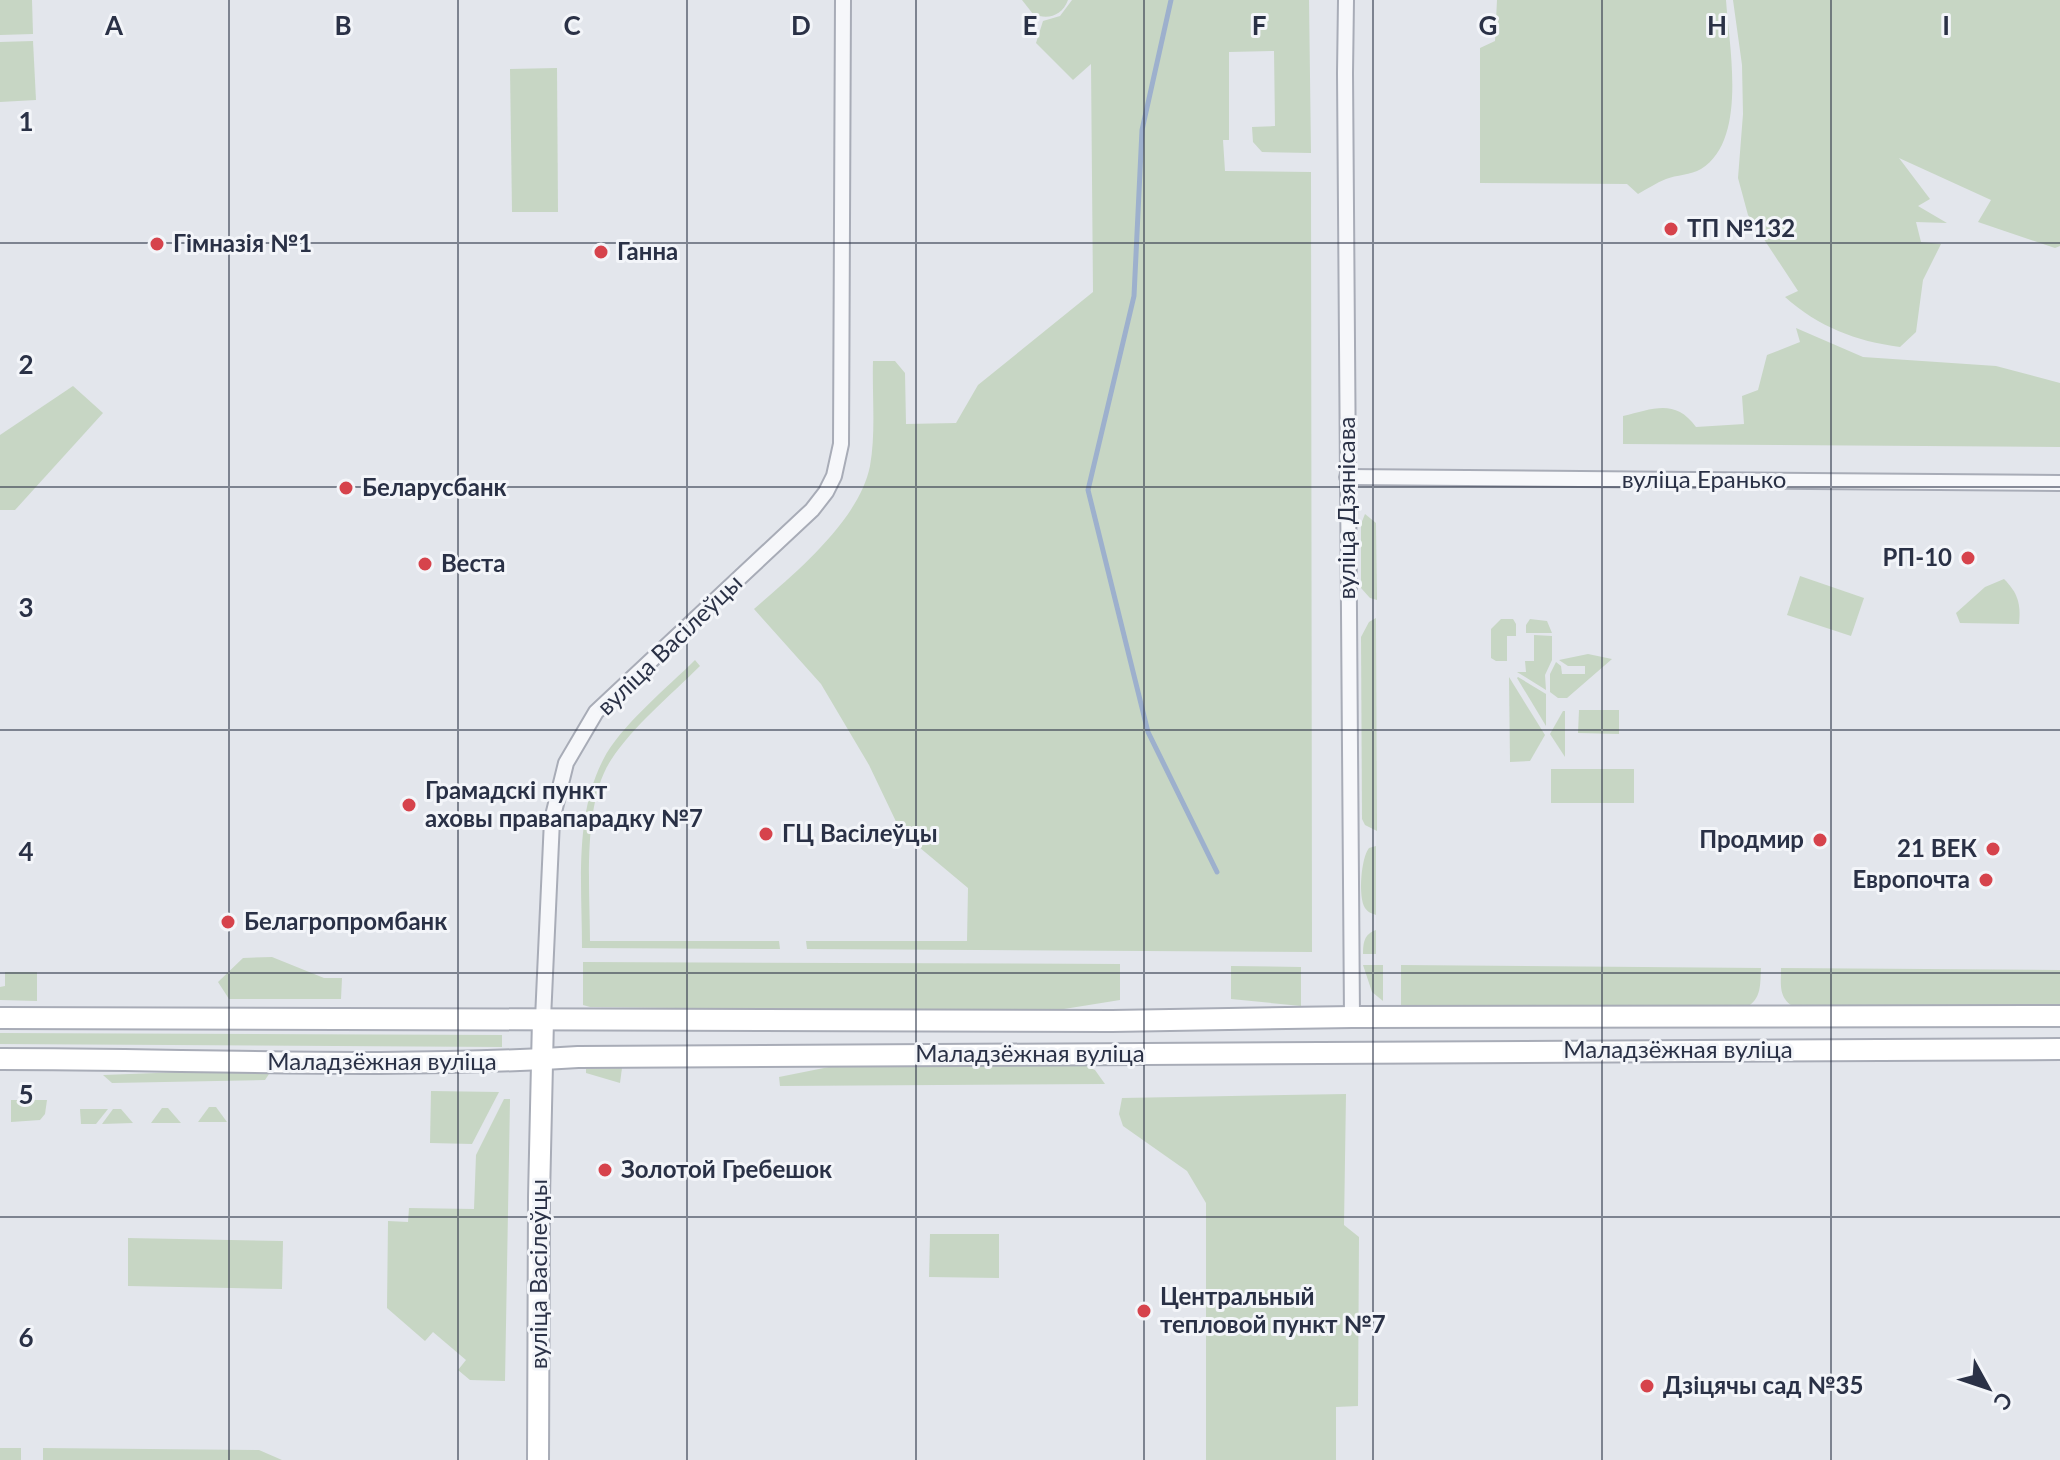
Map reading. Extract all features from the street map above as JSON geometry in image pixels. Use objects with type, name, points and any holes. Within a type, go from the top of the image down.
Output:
[{"type":"main road","name":"Маладзёжная вуліца","points":[[0,1018],[1112,1021],[1352,1017],[2050,1016]]},
{"type":"main road","points":[[2050,1016],[2050,1049]]},
{"type":"main road","points":[[1352,1017],[1352,1052]]},
{"type":"main road","name":"вуліца Васілеўцы","points":[[538,1460],[543,1019]]},
{"type":"main road","points":[[1112,1021],[1112,1054]]},
{"type":"main road","name":"Маладзёжная вуліца","points":[[0,1059],[277,1062],[578,1057],[2050,1049]]},
{"type":"street","name":"вуліца Васілеўцы","points":[[543,1019],[552,820],[566,763],[596,712],[799,524],[826,492],[834,476],[841,444],[843,0]]},
{"type":"street","name":"вуліца Дзянісава","points":[[1346,0],[1352,1017]]},
{"type":"street","name":"вуліца Еранько","points":[[1347,477],[2060,483]]},
{"type":"green space","points":[[0,0],[32,0],[33,34],[0,35]]},
{"type":"green space","points":[[1022,0],[1068,0],[1058,13],[1044,17],[1033,14]]},
{"type":"green space","points":[[1072,0],[1309,0],[1311,153],[1262,152],[1253,142],[1252,127],[1275,126],[1274,51],[1229,52],[1229,140],[1223,140],[1225,171],[1311,172],[1312,952],[807,949],[806,941],[967,941],[968,888],[901,832],[869,765],[821,684],[754,609],[823,545],[853,507],[870,466],[873,361],[895,361],[905,373],[906,424],[956,423],[978,385],[1093,292],[1091,64],[1073,80],[1036,43],[1043,21],[1060,16]]},
{"type":"green space","points":[[1497,0],[1726,0],[1732,91],[1725,137],[1716,155],[1697,171],[1666,179],[1638,194],[1627,184],[1480,183],[1480,48],[1495,41]]},
{"type":"green space","points":[[1733,0],[2060,0],[2060,246],[2055,248],[1978,222],[1991,200],[1899,158],[1930,199],[1918,206],[1947,223],[1916,222],[1921,242],[1941,244],[1923,280],[1916,332],[1900,347],[1884,344],[1838,331],[1798,308],[1785,297],[1798,291],[1748,215],[1738,178],[1743,114],[1742,65]]},
{"type":"green space","points":[[33,41],[36,100],[0,102],[0,42]]},
{"type":"green space","points":[[557,68],[558,212],[512,212],[510,69]]},
{"type":"green space","points":[[1796,328],[1863,357],[1996,366],[2060,383],[2060,447],[1623,444],[1623,416],[1654,409],[1680,412],[1696,427],[1744,424],[1742,396],[1758,390],[1767,355],[1800,342]]},
{"type":"green space","points":[[73,386],[103,413],[15,510],[0,510],[0,435]]},
{"type":"green space","points":[[1365,514],[1376,523],[1377,600],[1370,598],[1361,588],[1361,524]]},
{"type":"green space","points":[[1800,576],[1864,598],[1851,636],[1787,615]]},
{"type":"green space","points":[[2004,579],[2018,599],[2019,624],[1960,623],[1956,613],[1985,587]]},
{"type":"green space","points":[[1376,618],[1377,831],[1365,825],[1362,819],[1361,637],[1369,622]]},
{"type":"green space","points":[[1501,619],[1513,619],[1516,624],[1516,636],[1507,636],[1507,661],[1491,658],[1491,629]]},
{"type":"green space","points":[[1530,619],[1547,621],[1552,633],[1526,633]]},
{"type":"green space","points":[[1534,635],[1552,636],[1552,660],[1545,675],[1546,690],[1517,672],[1526,672],[1525,661],[1534,661]]},
{"type":"green space","points":[[1588,654],[1612,659],[1567,698],[1558,698],[1550,692],[1550,674],[1556,662],[1561,666],[1562,674],[1585,674],[1585,666],[1568,666],[1559,660]]},
{"type":"green space","points":[[695,660],[700,666],[630,735],[602,778],[595,800],[590,848],[590,941],[779,941],[780,949],[582,948],[582,852],[587,805],[594,782],[603,760],[621,734]]},
{"type":"green space","points":[[1509,677],[1545,735],[1530,761],[1510,762]]},
{"type":"green space","points":[[1517,678],[1546,694],[1546,726]]},
{"type":"green space","points":[[1579,710],[1619,710],[1619,734],[1578,733]]},
{"type":"green space","points":[[1565,711],[1565,757],[1550,734]]},
{"type":"green space","points":[[1551,769],[1634,769],[1634,803],[1551,803]]},
{"type":"green space","points":[[1376,846],[1376,915],[1365,908],[1361,887],[1366,853]]},
{"type":"green space","points":[[1376,930],[1376,954],[1363,954],[1365,939]]},
{"type":"green space","points":[[272,957],[324,978],[342,978],[341,999],[229,999],[218,982],[243,958]]},
{"type":"green space","points":[[583,962],[1120,964],[1120,1000],[1064,1009],[590,1007],[583,1005]]},
{"type":"green space","points":[[1363,965],[1383,965],[1383,1001],[1372,992]]},
{"type":"green space","points":[[1401,965],[1761,968],[1758,995],[1746,1008],[1401,1005]]},
{"type":"green space","points":[[1231,966],[1301,967],[1301,1006],[1231,999]]},
{"type":"green space","points":[[1781,968],[2060,970],[2060,1010],[1796,1008],[1783,996]]},
{"type":"green space","points":[[5,972],[37,972],[37,1001],[0,1000],[0,987],[5,986]]},
{"type":"green space","points":[[0,1033],[502,1035],[502,1047],[0,1044]]},
{"type":"green space","points":[[1086,1066],[1095,1070],[1105,1084],[780,1086],[779,1077],[829,1067]]},
{"type":"green space","points":[[622,1068],[620,1083],[586,1073],[586,1069]]},
{"type":"green space","points":[[265,1069],[269,1074],[265,1080],[112,1083],[103,1075]]},
{"type":"green space","points":[[431,1091],[499,1092],[472,1144],[430,1143]]},
{"type":"green space","points":[[1346,1094],[1344,1225],[1359,1237],[1358,1406],[1336,1407],[1336,1460],[1206,1460],[1206,1203],[1187,1171],[1123,1126],[1119,1114],[1122,1098]]},
{"type":"green space","points":[[504,1099],[510,1099],[505,1381],[470,1380],[458,1370],[466,1360],[433,1332],[425,1341],[387,1308],[388,1221],[408,1222],[409,1208],[474,1209],[476,1155]]},
{"type":"green space","points":[[11,1100],[47,1100],[45,1114],[40,1120],[11,1122]]},
{"type":"green space","points":[[209,1107],[216,1107],[227,1122],[198,1122]]},
{"type":"green space","points":[[162,1108],[168,1108],[181,1123],[151,1123]]},
{"type":"green space","points":[[80,1109],[108,1109],[96,1124],[81,1124]]},
{"type":"green space","points":[[113,1109],[121,1109],[133,1123],[102,1124]]},
{"type":"green space","points":[[930,1234],[999,1234],[999,1278],[929,1277]]},
{"type":"green space","points":[[128,1238],[283,1241],[282,1289],[128,1286]]},
{"type":"green space","points":[[0,1448],[21,1448],[21,1460],[0,1460]]},
{"type":"green space","points":[[43,1448],[259,1450],[282,1460],[43,1460]]},
{"type":"waterway","points":[[1171,0],[1142,130],[1134,296],[1088,490],[1148,732],[1217,872]]},
{"type":"place","name":"ТП №132","points":[[1671,229]]},
{"type":"place","name":"Гімназія №1","points":[[157,244]]},
{"type":"place","name":"Ганна","points":[[601,252]]},
{"type":"place","name":"Беларусбанк","points":[[346,488]]},
{"type":"place","name":"РП-10","points":[[1968,558]]},
{"type":"place","name":"Веста","points":[[425,564]]},
{"type":"place","name":"Грамадскі пункт аховы правапарадку №7","points":[[409,805]]},
{"type":"place","name":"ГЦ Васілеўцы","points":[[766,834]]},
{"type":"place","name":"Продмир","points":[[1820,840]]},
{"type":"place","name":"21 ВЕК","points":[[1993,849]]},
{"type":"place","name":"Европочта","points":[[1986,880]]},
{"type":"place","name":"Белагропромбанк","points":[[228,922]]},
{"type":"place","name":"Золотой Гребешок","points":[[605,1170]]},
{"type":"place","name":"Центральный тепловой пункт №7","points":[[1144,1311]]},
{"type":"place","name":"Дзіцячы сад №35","points":[[1647,1386]]}]
